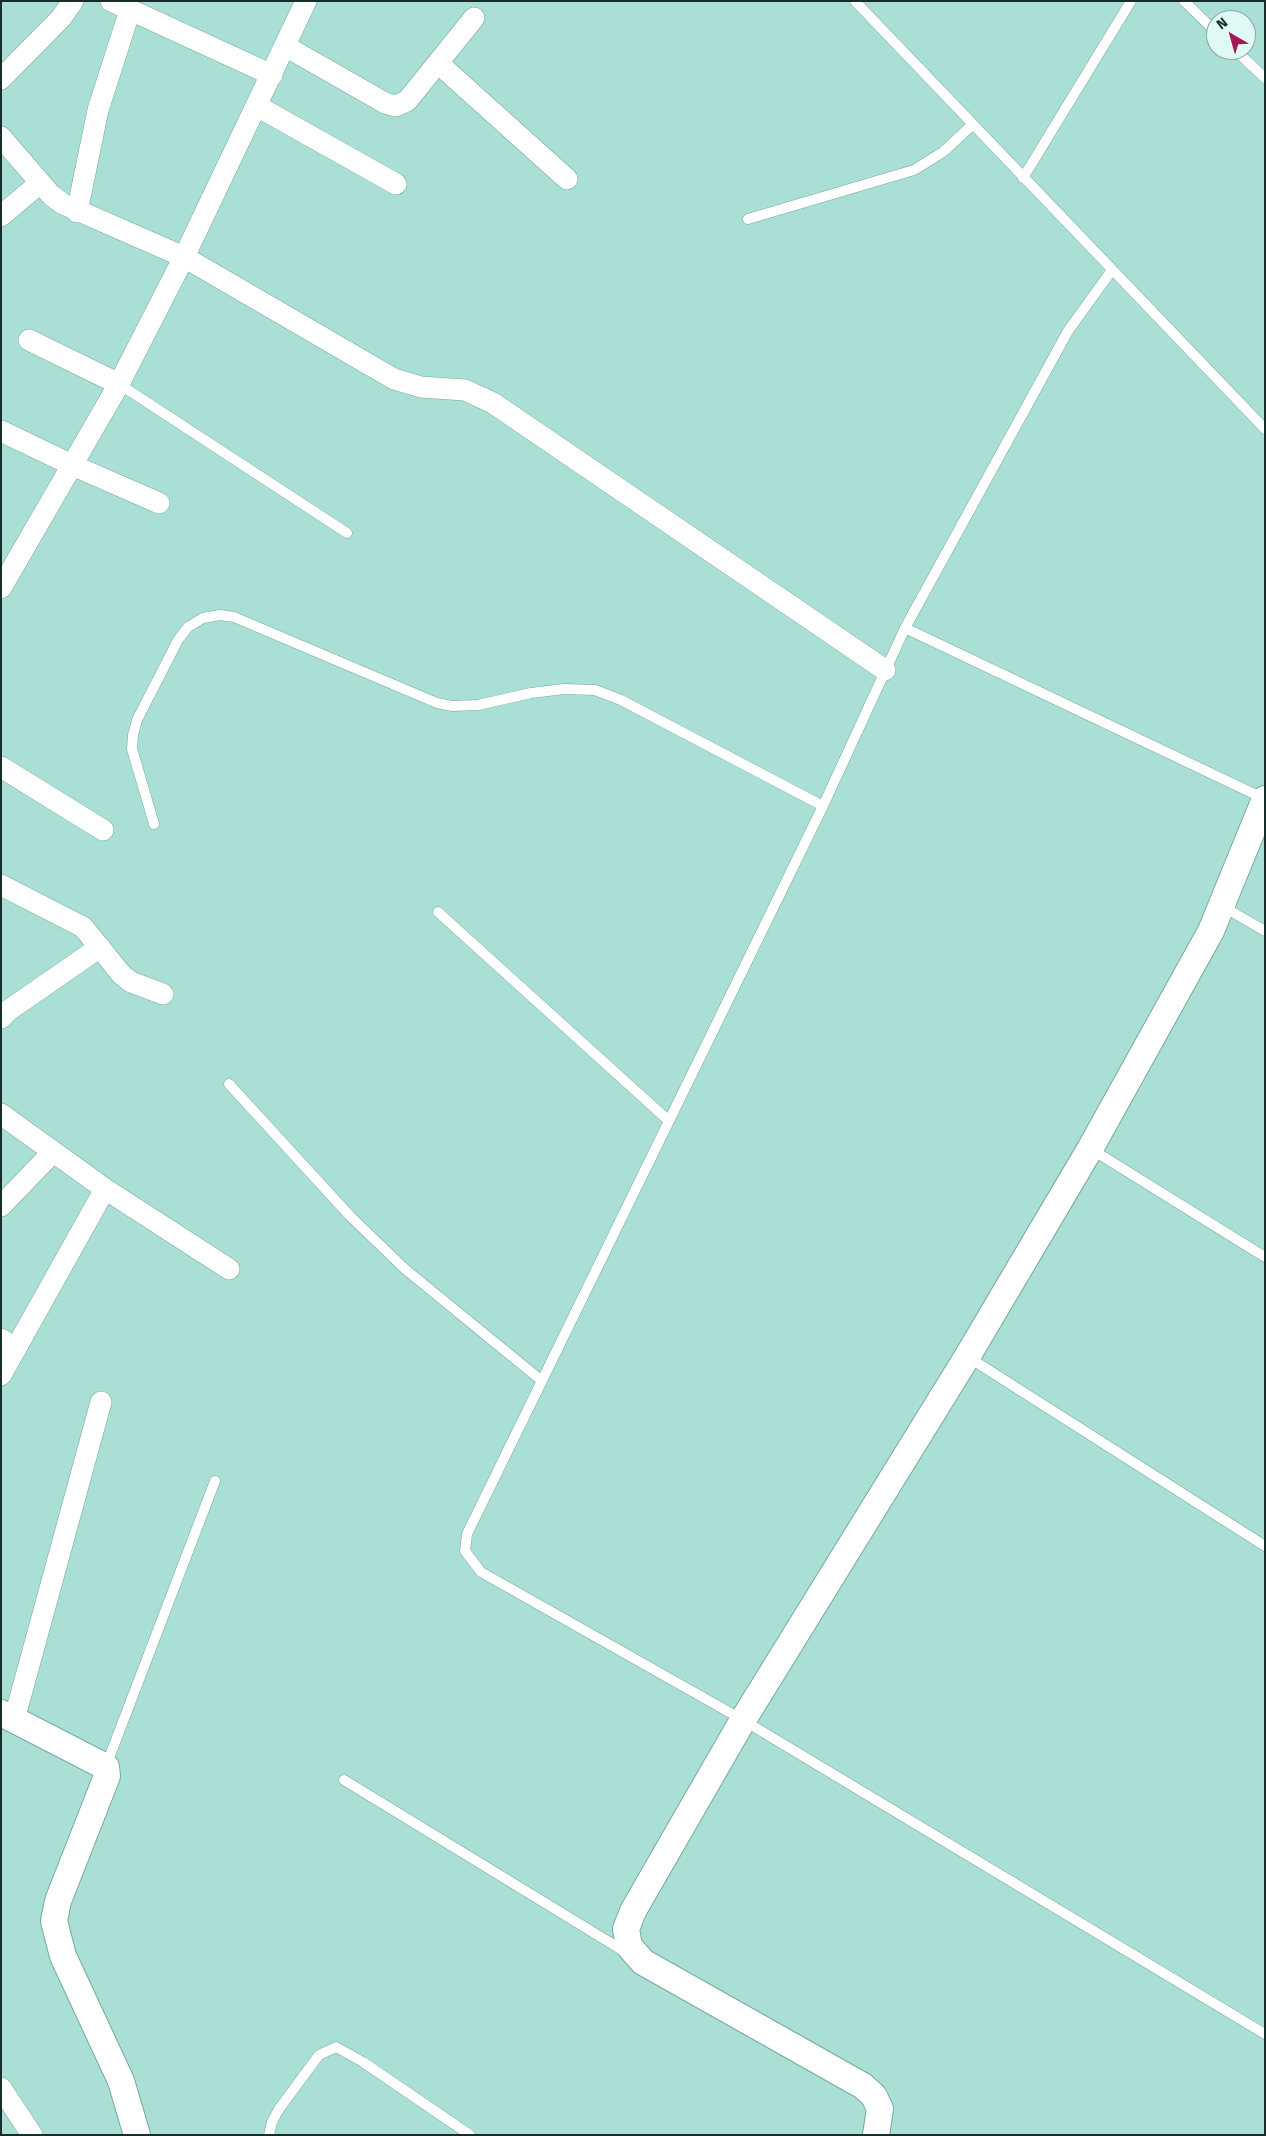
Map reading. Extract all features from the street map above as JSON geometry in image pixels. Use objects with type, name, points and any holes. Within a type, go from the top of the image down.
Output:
[{"type":"street","points":[[1,79],[61,18],[72,1]]},
{"type":"street","points":[[1,588],[119,384],[184,257],[306,1]]},
{"type":"street","points":[[77,212],[120,5],[272,75]]},
{"type":"street","points":[[286,46],[395,106],[407,101],[474,18]]},
{"type":"street","points":[[438,63],[568,179]]},
{"type":"street","points":[[257,106],[396,184]]},
{"type":"street","points":[[1,137],[40,183],[63,204],[77,212],[184,257],[394,379],[421,387],[465,390],[493,403],[885,670]]},
{"type":"street","points":[[1,216],[40,183]]},
{"type":"street","points":[[29,340],[119,384]]},
{"type":"street","points":[[1,431],[159,503]]},
{"type":"street","points":[[1,767],[102,830]]},
{"type":"street","points":[[876,2135],[880,2109],[874,2096],[863,2086],[643,1962],[630,1946],[626,1929],[633,1911],[743,1720],[967,1357],[1090,1148],[1199,954],[1222,906],[1265,799]]},
{"type":"street","points":[[1,885],[83,927],[116,968],[131,982],[162,994]]},
{"type":"street","points":[[1,1018],[9,1010],[100,947]]},
{"type":"street","points":[[1,1114],[105,1189],[230,1269]]},
{"type":"street","points":[[1,1206],[53,1152]]},
{"type":"street","points":[[1,1375],[8,1344],[105,1189]]},
{"type":"street","points":[[100,1402],[8,1717],[106,1766],[107,1776],[58,1901],[54,1920],[63,1956],[121,2081],[137,2135]]},
{"type":"street","points":[[1,2088],[8,2107],[32,2135]]},
{"type":"lane","points":[[855,1],[1265,429]]},
{"type":"lane","points":[[1024,178],[1131,1]]},
{"type":"lane","points":[[1184,1],[1206,22]]},
{"type":"lane","points":[[1246,60],[1265,78]]},
{"type":"lane","points":[[748,219],[914,170],[943,152],[972,125]]},
{"type":"lane","points":[[1112,270],[1068,331],[905,628],[823,806],[467,1534],[465,1551],[481,1572],[743,1720],[1265,2034]]},
{"type":"lane","points":[[119,384],[347,534]]},
{"type":"lane","points":[[154,824],[132,749],[137,720],[178,640],[188,627],[203,618],[220,615],[234,617],[436,703],[452,706],[478,705],[564,688],[595,690],[621,700],[823,806]]},
{"type":"lane","points":[[905,628],[1265,799]]},
{"type":"lane","points":[[1222,906],[1265,931]]},
{"type":"lane","points":[[438,912],[669,1122]]},
{"type":"lane","points":[[229,1084],[350,1216],[404,1269],[542,1381]]},
{"type":"lane","points":[[1090,1148],[1265,1257]]},
{"type":"lane","points":[[967,1357],[1265,1546]]},
{"type":"lane","points":[[106,1766],[215,1481]]},
{"type":"lane","points":[[344,1780],[643,1962]]},
{"type":"lane","points":[[269,2135],[272,2122],[279,2109],[319,2055],[336,2047],[350,2054],[470,2135]]}]
